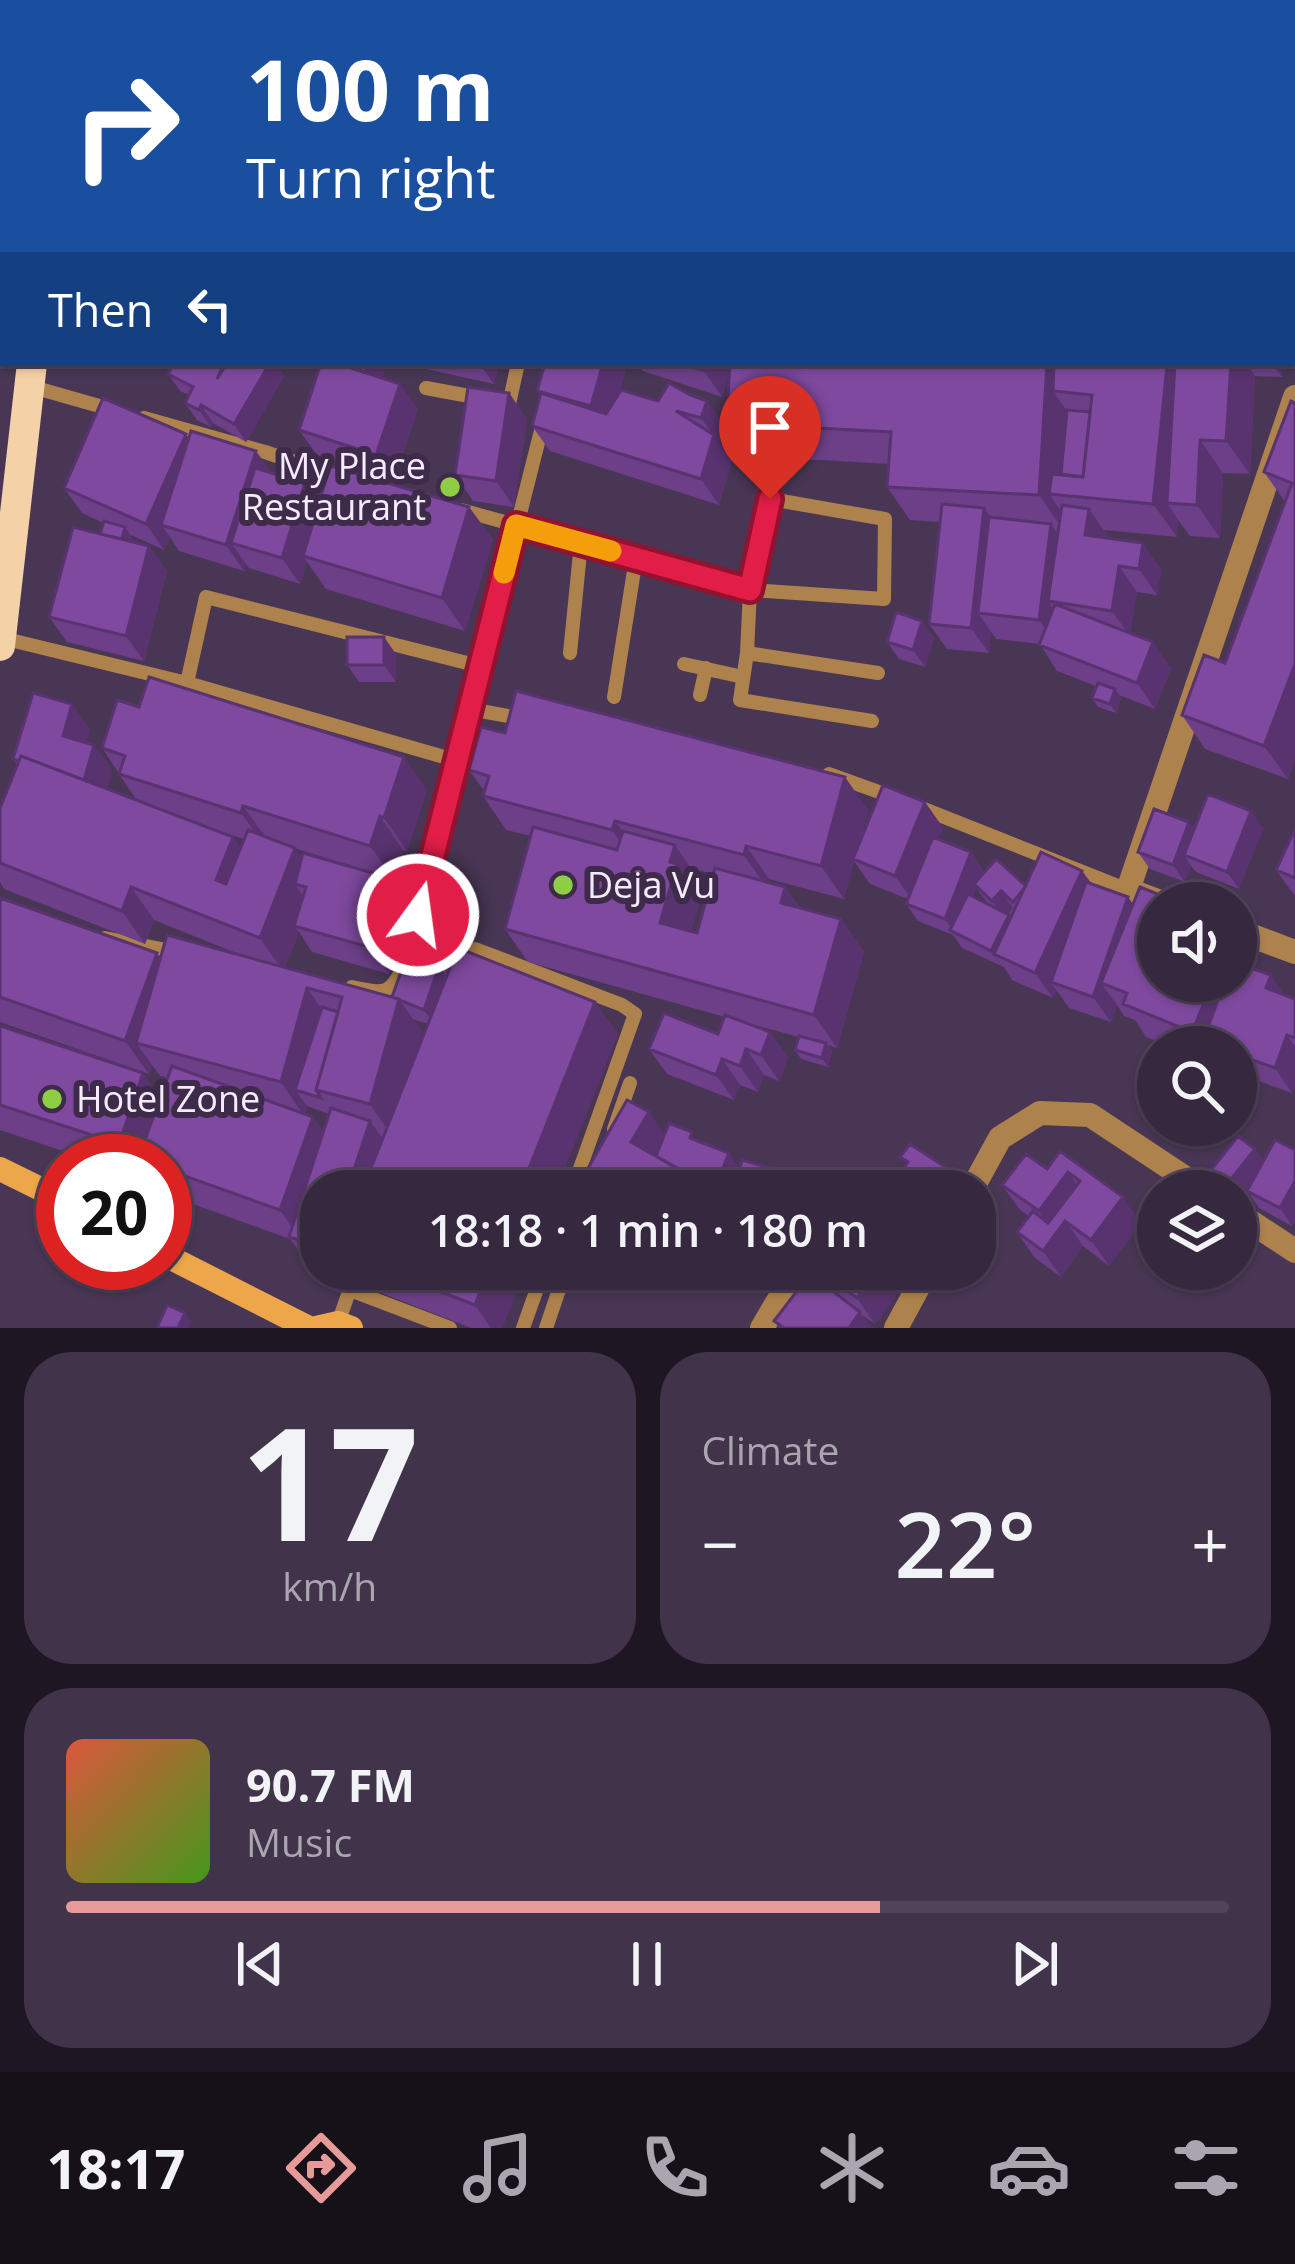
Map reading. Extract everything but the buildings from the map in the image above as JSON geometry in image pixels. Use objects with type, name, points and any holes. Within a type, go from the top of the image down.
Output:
[{"type":"main road","points":[[1,642],[31,375]]},
{"type":"main road","points":[[0,1169],[36,1187]]},
{"type":"main road","points":[[192,1267],[330,1327]]},
{"type":"street","points":[[1137,893],[1128,890],[1295,397]]},
{"type":"street","points":[[1257,938],[1295,952]]},
{"type":"street","points":[[982,1170],[1000,1138],[1040,1113],[1090,1115],[1172,1170]]},
{"type":"street","points":[[1257,1226],[1295,1251]]},
{"type":"street","points":[[762,1328],[785,1290]]},
{"type":"street","points":[[896,1328],[917,1290]]},
{"type":"lane","points":[[427,388],[509,404],[517,366]]},
{"type":"lane","points":[[31,375],[359,484]]},
{"type":"lane","points":[[337,984],[381,993],[393,987],[406,961],[547,409]]},
{"type":"lane","points":[[449,507],[750,590],[884,599],[885,519],[770,499],[750,590],[740,700],[872,722]]},
{"type":"lane","points":[[570,653],[581,543]]},
{"type":"lane","points":[[614,697],[636,558]]},
{"type":"lane","points":[[187,683],[206,597],[479,666]]},
{"type":"lane","points":[[1,642],[187,683],[458,761]]},
{"type":"lane","points":[[746,653],[878,673]]},
{"type":"lane","points":[[685,664],[743,677]]},
{"type":"lane","points":[[700,694],[706,668]]},
{"type":"lane","points":[[470,709],[538,721]]},
{"type":"lane","points":[[810,770],[864,786],[1128,890]]},
{"type":"lane","points":[[90,935],[202,957]]},
{"type":"lane","points":[[458,978],[466,957],[475,949],[635,1014],[579,1170]]},
{"type":"lane","points":[[608,1148],[630,1083]]},
{"type":"lane","points":[[330,1327],[350,1290],[450,1328]]},
{"type":"lane","points":[[523,1328],[537,1290]]},
{"type":"lane","points":[[546,1328],[559,1290]]},
{"type":"slow traffic","points":[[504,573],[516,525],[611,551]]},
{"type":"place","name":"My Place Restaurant","points":[[450,487]]},
{"type":"place","name":"Deja Vu","points":[[563,885]]},
{"type":"place","name":"Hotel Zone","points":[[52,1099]]},
{"type":"route","points":[[418,915],[516,525],[750,590],[770,499]]}]
